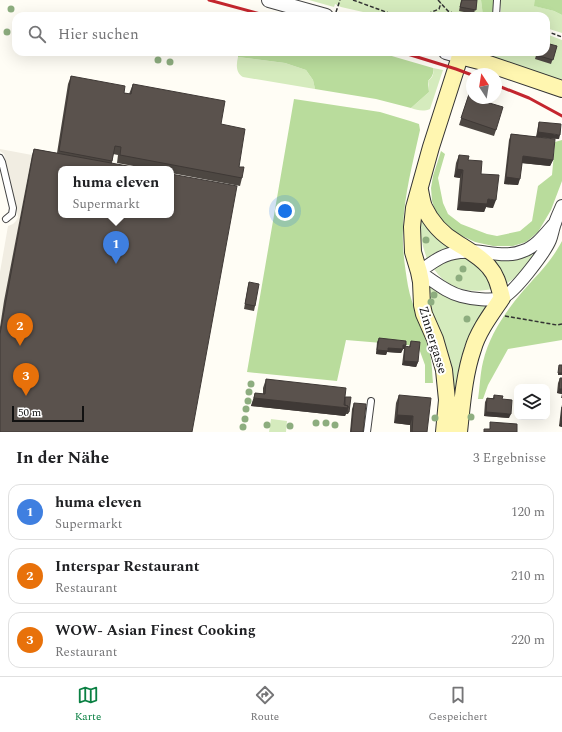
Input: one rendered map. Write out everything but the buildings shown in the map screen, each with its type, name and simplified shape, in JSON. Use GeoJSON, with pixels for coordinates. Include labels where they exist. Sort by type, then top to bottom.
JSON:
{"type":"FeatureCollection","features":[{"type":"Feature","properties":{"kind":"main road","name":"Zinnergasse"},"geometry":{"type":"LineString","coordinates":[[444,432],[447,400],[444,370],[435,339],[422,305],[421,282],[414,252],[412,227],[414,208],[438,124],[453,56]]}},
{"type":"Feature","properties":{"kind":"main road"},"geometry":{"type":"LineString","coordinates":[[463,56],[484,60],[562,89]]}},
{"type":"Feature","properties":{"kind":"main road"},"geometry":{"type":"LineString","coordinates":[[420,190],[424,206],[432,220],[442,232],[470,251],[488,266],[494,274],[502,298]]}},
{"type":"Feature","properties":{"kind":"main road","name":"Zinnergasse"},"geometry":{"type":"LineString","coordinates":[[459,432],[464,393],[473,348],[482,329],[502,298]]}},
{"type":"Feature","properties":{"kind":"street"},"geometry":{"type":"LineString","coordinates":[[269,0],[312,12]]}},
{"type":"Feature","properties":{"kind":"street","name":"Zinnergasse"},"geometry":{"type":"LineString","coordinates":[[502,298],[518,285],[539,258],[550,241],[562,206]]}},
{"type":"Feature","properties":{"kind":"street"},"geometry":{"type":"LineString","coordinates":[[502,298],[491,299],[462,296],[448,291],[419,272],[437,259],[449,253],[470,251],[495,254],[512,254],[524,251],[531,247],[555,223]]}},
{"type":"Feature","properties":{"kind":"lane"},"geometry":{"type":"LineString","coordinates":[[496,12],[497,0]]}},
{"type":"Feature","properties":{"kind":"lane"},"geometry":{"type":"LineString","coordinates":[[0,158],[13,208],[12,214],[6,218]]}},
{"type":"Feature","properties":{"kind":"lane"},"geometry":{"type":"LineString","coordinates":[[367,432],[371,401]]}},
{"type":"Feature","properties":{"kind":"path"},"geometry":{"type":"LineString","coordinates":[[336,12],[340,0]]}},
{"type":"Feature","properties":{"kind":"path"},"geometry":{"type":"LineString","coordinates":[[353,0],[386,12]]}},
{"type":"Feature","properties":{"kind":"path"},"geometry":{"type":"LineString","coordinates":[[438,0],[450,12]]}},
{"type":"Feature","properties":{"kind":"path"},"geometry":{"type":"LineString","coordinates":[[431,12],[438,9],[441,3]]}},
{"type":"Feature","properties":{"kind":"path"},"geometry":{"type":"LineString","coordinates":[[550,32],[562,37]]}},
{"type":"Feature","properties":{"kind":"path"},"geometry":{"type":"LineString","coordinates":[[501,315],[557,325],[562,324]]}},
{"type":"Feature","properties":{"kind":"green space"},"geometry":{"type":"Polygon","coordinates":[[[309,0],[481,0],[482,12],[363,12],[341,7],[335,4],[334,7],[309,0]]]}},
{"type":"Feature","properties":{"kind":"green space"},"geometry":{"type":"Polygon","coordinates":[[[481,0],[494,0],[493,12],[482,12],[481,0]]]}},
{"type":"Feature","properties":{"kind":"green space"},"geometry":{"type":"Polygon","coordinates":[[[500,0],[535,0],[535,6],[554,11],[562,15],[562,33],[550,29],[550,12],[501,12],[500,0]]]}},
{"type":"Feature","properties":{"kind":"green space"},"geometry":{"type":"Polygon","coordinates":[[[535,0],[562,0],[562,15],[554,11],[534,6],[535,0]]]}},
{"type":"Feature","properties":{"kind":"green space"},"geometry":{"type":"Polygon","coordinates":[[[550,36],[562,40],[562,81],[490,56],[550,56],[550,36]]]}},
{"type":"Feature","properties":{"kind":"green space"},"geometry":{"type":"Polygon","coordinates":[[[392,56],[433,68],[433,72],[432,77],[428,81],[429,92],[411,108],[376,99],[315,89],[313,80],[306,70],[285,63],[238,57],[392,56]]]}},
{"type":"Feature","properties":{"kind":"green space"},"geometry":{"type":"Polygon","coordinates":[[[238,57],[285,63],[306,70],[313,80],[315,89],[243,77],[237,68],[238,57]]]}},
{"type":"Feature","properties":{"kind":"green space"},"geometry":{"type":"Polygon","coordinates":[[[433,68],[443,70],[430,109],[422,111],[411,108],[429,92],[428,81],[433,75],[433,68]]]}},
{"type":"Feature","properties":{"kind":"green space"},"geometry":{"type":"Polygon","coordinates":[[[294,99],[380,112],[419,124],[420,130],[405,204],[403,243],[408,286],[429,351],[432,365],[433,383],[425,383],[425,365],[418,346],[346,340],[337,381],[247,372],[294,99]]]}},
{"type":"Feature","properties":{"kind":"green space"},"geometry":{"type":"Polygon","coordinates":[[[562,140],[562,181],[551,210],[538,232],[526,242],[513,246],[493,246],[475,242],[458,234],[445,224],[436,213],[432,201],[431,188],[433,176],[441,151],[445,154],[438,178],[443,203],[448,214],[461,224],[487,234],[497,236],[520,231],[532,221],[538,186],[552,175],[555,142],[562,140]]]}},
{"type":"Feature","properties":{"kind":"green space"},"geometry":{"type":"Polygon","coordinates":[[[419,217],[454,247],[440,250],[427,259],[421,238],[419,217]]]}},
{"type":"Feature","properties":{"kind":"green space"},"geometry":{"type":"Polygon","coordinates":[[[562,241],[562,340],[508,349],[488,385],[483,399],[478,399],[483,362],[489,343],[498,325],[510,307],[549,262],[562,241]]]}},
{"type":"Feature","properties":{"kind":"green space"},"geometry":{"type":"Polygon","coordinates":[[[543,245],[521,272],[504,285],[491,258],[513,259],[525,257],[543,245]]]}},
{"type":"Feature","properties":{"kind":"green space"},"geometry":{"type":"Polygon","coordinates":[[[461,257],[471,259],[486,271],[492,289],[475,291],[459,288],[445,281],[434,269],[442,262],[461,257]]]}},
{"type":"Feature","properties":{"kind":"green space"},"geometry":{"type":"Polygon","coordinates":[[[427,282],[491,302],[454,432],[431,316],[427,282]]]}},
{"type":"Feature","properties":{"kind":"green space"},"geometry":{"type":"Polygon","coordinates":[[[271,419],[287,421],[286,432],[269,432],[271,419]]]}},
{"type":"Feature","properties":{"kind":"shaded area"},"geometry":{"type":"Polygon","coordinates":[[[0,149],[32,155],[0,326],[0,272],[8,226],[13,224],[18,217],[4,154],[0,151],[0,149]]]}},
{"type":"Feature","properties":{"kind":"railway"},"geometry":{"type":"LineString","coordinates":[[209,0],[253,12]]}},
{"type":"Feature","properties":{"kind":"railway"},"geometry":{"type":"LineString","coordinates":[[414,56],[466,73]]}},
{"type":"Feature","properties":{"kind":"railway"},"geometry":{"type":"LineString","coordinates":[[502,87],[529,98],[562,116]]}},
{"type":"Feature","properties":{"kind":"place","name":"huma eleven"},"geometry":{"type":"Point","coordinates":[116,264]}},
{"type":"Feature","properties":{"kind":"place","name":"Interspar Restaurant"},"geometry":{"type":"Point","coordinates":[20,346]}},
{"type":"Feature","properties":{"kind":"place","name":"WOW- Asian Finest Cooking"},"geometry":{"type":"Point","coordinates":[26,396]}}]}
